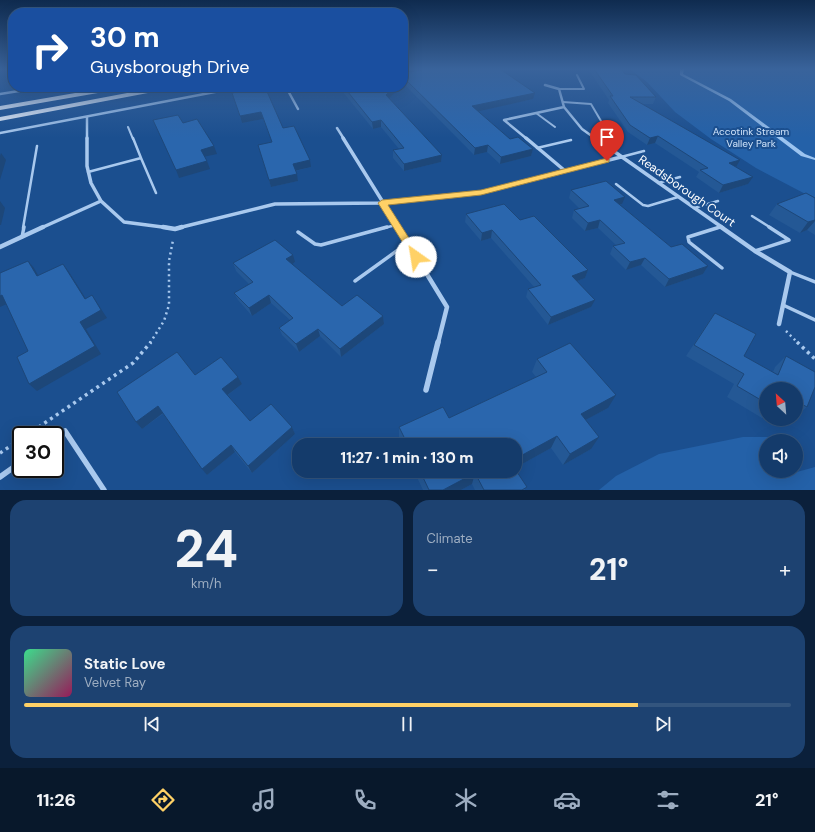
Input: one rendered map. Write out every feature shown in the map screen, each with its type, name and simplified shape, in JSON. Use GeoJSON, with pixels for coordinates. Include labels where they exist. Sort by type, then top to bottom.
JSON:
{"type":"FeatureCollection","features":[{"type":"Feature","properties":{"kind":"main road"},"geometry":{"type":"LineString","coordinates":[[0,108],[91,92]]}},
{"type":"Feature","properties":{"kind":"main road"},"geometry":{"type":"LineString","coordinates":[[0,119],[143,92]]}},
{"type":"Feature","properties":{"kind":"street"},"geometry":{"type":"LineString","coordinates":[[0,94],[13,92]]}},
{"type":"Feature","properties":{"kind":"street"},"geometry":{"type":"LineString","coordinates":[[0,133],[207,92]]}},
{"type":"Feature","properties":{"kind":"street"},"geometry":{"type":"LineString","coordinates":[[289,92],[298,109]]}},
{"type":"Feature","properties":{"kind":"street","name":"Readsborough Court"},"geometry":{"type":"LineString","coordinates":[[560,92],[564,107],[582,129],[755,251],[790,272]]}},
{"type":"Feature","properties":{"kind":"street"},"geometry":{"type":"LineString","coordinates":[[564,107],[504,120],[564,170]]}},
{"type":"Feature","properties":{"kind":"street"},"geometry":{"type":"LineString","coordinates":[[87,116],[87,166],[91,183],[101,200],[124,222],[175,229],[275,204],[382,203],[481,192],[564,170],[621,157]]}},
{"type":"Feature","properties":{"kind":"street"},"geometry":{"type":"LineString","coordinates":[[337,128],[447,307],[426,390]]}},
{"type":"Feature","properties":{"kind":"street"},"geometry":{"type":"LineString","coordinates":[[0,247],[101,200]]}},
{"type":"Feature","properties":{"kind":"street"},"geometry":{"type":"LineString","coordinates":[[779,324],[790,272]]}},
{"type":"Feature","properties":{"kind":"street"},"geometry":{"type":"LineString","coordinates":[[64,432],[65,431],[104,490]]}},
{"type":"Feature","properties":{"kind":"street"},"geometry":{"type":"LineString","coordinates":[[0,477],[12,468]]}},
{"type":"Feature","properties":{"kind":"lane"},"geometry":{"type":"LineString","coordinates":[[563,102],[591,104],[601,121]]}},
{"type":"Feature","properties":{"kind":"lane"},"geometry":{"type":"LineString","coordinates":[[536,113],[555,127]]}},
{"type":"Feature","properties":{"kind":"lane"},"geometry":{"type":"LineString","coordinates":[[128,127],[156,193]]}},
{"type":"Feature","properties":{"kind":"lane"},"geometry":{"type":"LineString","coordinates":[[592,136],[612,131]]}},
{"type":"Feature","properties":{"kind":"lane"},"geometry":{"type":"LineString","coordinates":[[537,148],[571,140]]}},
{"type":"Feature","properties":{"kind":"lane"},"geometry":{"type":"LineString","coordinates":[[22,237],[37,146]]}},
{"type":"Feature","properties":{"kind":"lane"},"geometry":{"type":"LineString","coordinates":[[621,157],[644,151]]}},
{"type":"Feature","properties":{"kind":"lane"},"geometry":{"type":"LineString","coordinates":[[88,172],[141,158]]}},
{"type":"Feature","properties":{"kind":"lane"},"geometry":{"type":"LineString","coordinates":[[658,183],[680,177]]}},
{"type":"Feature","properties":{"kind":"lane"},"geometry":{"type":"LineString","coordinates":[[616,184],[643,205],[648,206],[678,197]]}},
{"type":"Feature","properties":{"kind":"lane"},"geometry":{"type":"LineString","coordinates":[[694,208],[718,201]]}},
{"type":"Feature","properties":{"kind":"lane"},"geometry":{"type":"LineString","coordinates":[[752,216],[789,240],[755,251]]}},
{"type":"Feature","properties":{"kind":"lane"},"geometry":{"type":"LineString","coordinates":[[298,232],[315,244],[321,245],[396,225]]}},
{"type":"Feature","properties":{"kind":"lane"},"geometry":{"type":"LineString","coordinates":[[721,227],[688,237],[689,242],[722,268]]}},
{"type":"Feature","properties":{"kind":"lane"},"geometry":{"type":"LineString","coordinates":[[355,281],[398,250],[408,245]]}},
{"type":"Feature","properties":{"kind":"lane"},"geometry":{"type":"LineString","coordinates":[[790,272],[815,282]]}},
{"type":"Feature","properties":{"kind":"lane"},"geometry":{"type":"LineString","coordinates":[[783,305],[815,320]]}},
{"type":"Feature","properties":{"kind":"path"},"geometry":{"type":"LineString","coordinates":[[40,426],[133,362],[147,348],[158,331],[168,306],[169,264],[175,229]]}},
{"type":"Feature","properties":{"kind":"path"},"geometry":{"type":"LineString","coordinates":[[779,324],[815,359]]}},
{"type":"Feature","properties":{"kind":"path"},"geometry":{"type":"LineString","coordinates":[[0,454],[12,445]]}},
{"type":"Feature","properties":{"kind":"green space","name":"Accotink Stream Valley Park"},"geometry":{"type":"Polygon","coordinates":[[[656,92],[815,92],[815,199],[756,168],[711,139],[675,112],[656,92]]]}},
{"type":"Feature","properties":{"kind":"green space"},"geometry":{"type":"Polygon","coordinates":[[[743,437],[759,437],[759,478],[803,478],[803,470],[815,467],[815,490],[599,490],[616,476],[659,454],[743,437]]]}},
{"type":"Feature","properties":{"kind":"building"},"geometry":{"type":"Polygon","coordinates":[[[267,92],[283,128],[294,126],[310,160],[293,164],[297,174],[269,180],[258,145],[272,142],[261,112],[240,116],[232,93],[267,92]]]}},
{"type":"Feature","properties":{"kind":"building"},"geometry":{"type":"Polygon","coordinates":[[[348,92],[389,92],[386,95],[442,155],[404,164],[393,150],[404,148],[381,120],[372,122],[348,92]]]}},
{"type":"Feature","properties":{"kind":"building"},"geometry":{"type":"Polygon","coordinates":[[[418,92],[535,93],[472,106],[510,139],[518,137],[533,149],[501,157],[488,145],[475,148],[418,92]]]}},
{"type":"Feature","properties":{"kind":"building"},"geometry":{"type":"Polygon","coordinates":[[[610,92],[651,92],[656,97],[630,97],[740,160],[729,163],[753,177],[723,185],[700,170],[708,168],[658,136],[650,138],[630,125],[610,96],[613,96],[610,92]]]}},
{"type":"Feature","properties":{"kind":"building"},"geometry":{"type":"Polygon","coordinates":[[[178,115],[183,123],[197,119],[214,146],[201,150],[207,161],[176,170],[153,120],[178,115]]]}},
{"type":"Feature","properties":{"kind":"building"},"geometry":{"type":"Polygon","coordinates":[[[606,181],[625,197],[614,200],[671,247],[682,244],[708,266],[669,279],[645,258],[630,262],[613,246],[625,243],[600,220],[588,223],[574,210],[589,206],[571,190],[606,181]]]}},
{"type":"Feature","properties":{"kind":"building"},"geometry":{"type":"Polygon","coordinates":[[[806,193],[815,198],[815,220],[808,222],[777,204],[806,193]]]}},
{"type":"Feature","properties":{"kind":"building"},"geometry":{"type":"Polygon","coordinates":[[[504,204],[520,220],[534,216],[588,270],[572,276],[595,300],[551,317],[528,289],[541,285],[492,230],[482,233],[466,214],[504,204]]]}},
{"type":"Feature","properties":{"kind":"building"},"geometry":{"type":"Polygon","coordinates":[[[275,240],[293,255],[286,259],[342,306],[357,295],[383,316],[340,349],[318,329],[296,344],[279,328],[293,318],[269,295],[249,308],[234,293],[253,282],[233,263],[275,240]]]}},
{"type":"Feature","properties":{"kind":"building"},"geometry":{"type":"Polygon","coordinates":[[[28,261],[37,276],[63,264],[85,299],[92,295],[101,310],[80,322],[95,346],[29,384],[17,357],[28,351],[2,295],[0,296],[0,273],[28,261]]]}},
{"type":"Feature","properties":{"kind":"building"},"geometry":{"type":"Polygon","coordinates":[[[715,313],[756,334],[744,356],[778,375],[786,356],[815,372],[815,387],[807,407],[803,405],[803,382],[759,382],[759,399],[737,386],[744,374],[694,345],[715,313]]]}},
{"type":"Feature","properties":{"kind":"building"},"geometry":{"type":"Polygon","coordinates":[[[570,343],[616,395],[581,414],[599,437],[570,454],[557,436],[522,455],[522,438],[404,438],[399,427],[443,407],[449,418],[547,372],[537,359],[570,343]]]}},
{"type":"Feature","properties":{"kind":"building"},"geometry":{"type":"Polygon","coordinates":[[[177,352],[195,375],[221,357],[238,377],[222,389],[250,421],[271,404],[292,427],[248,466],[231,445],[202,469],[158,406],[136,422],[117,392],[177,352]]]}},
{"type":"Feature","properties":{"kind":"building"},"geometry":{"type":"Polygon","coordinates":[[[423,478],[466,478],[443,490],[429,490],[423,478]]]}},
{"type":"Feature","properties":{"kind":"building"},"geometry":{"type":"Polygon","coordinates":[[[478,478],[521,478],[527,487],[522,490],[484,490],[478,478]]]}},
{"type":"Feature","properties":{"kind":"waterway"},"geometry":{"type":"LineString","coordinates":[[715,92],[730,100],[803,155],[815,159]]}},
{"type":"Feature","properties":{"kind":"route"},"geometry":{"type":"LineString","coordinates":[[416,257],[382,203],[481,192],[564,170],[607,161]]}}]}
